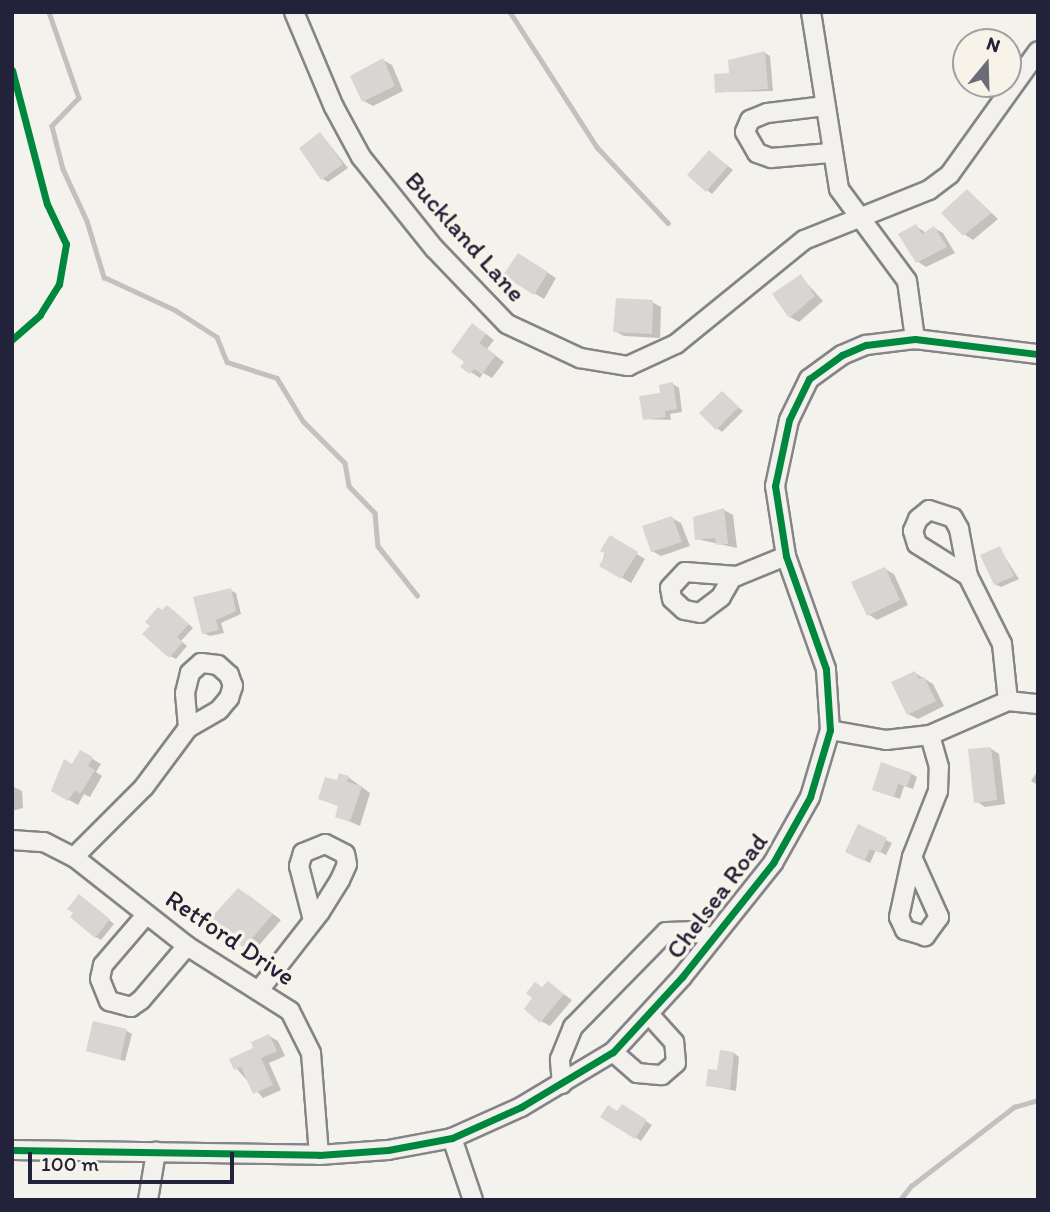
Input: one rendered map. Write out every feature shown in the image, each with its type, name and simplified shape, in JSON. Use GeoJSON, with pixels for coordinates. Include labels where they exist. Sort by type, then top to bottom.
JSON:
{"type":"FeatureCollection","features":[{"type":"Feature","properties":{"kind":"street","name":"Buckland Lane"},"geometry":{"type":"LineString","coordinates":[[294,12],[334,107],[361,157],[400,208],[507,324],[580,358],[628,366],[654,358],[804,240],[858,221],[929,190],[950,174],[1038,51]]}},
{"type":"Feature","properties":{"kind":"street"},"geometry":{"type":"LineString","coordinates":[[811,12],[830,153],[839,189],[858,221],[907,281],[915,339]]}},
{"type":"Feature","properties":{"kind":"street"},"geometry":{"type":"LineString","coordinates":[[825,106],[767,113],[750,120],[745,132],[747,144],[757,153],[771,158],[830,153]]}},
{"type":"Feature","properties":{"kind":"street","name":"Chelsea Road"},"geometry":{"type":"LineString","coordinates":[[12,1150],[318,1156],[452,1138],[562,1084],[613,1052],[650,1015],[773,863],[810,797],[830,730],[826,669],[786,556],[775,486],[789,420],[809,379],[842,355],[866,345],[915,339],[1038,354]]}},
{"type":"Feature","properties":{"kind":"street"},"geometry":{"type":"LineString","coordinates":[[733,576],[786,556]]}},
{"type":"Feature","properties":{"kind":"street"},"geometry":{"type":"LineString","coordinates":[[968,576],[1002,644],[1008,701]]}},
{"type":"Feature","properties":{"kind":"street"},"geometry":{"type":"LineString","coordinates":[[830,730],[886,740],[930,735],[1008,701],[1038,704]]}},
{"type":"Feature","properties":{"kind":"street"},"geometry":{"type":"LineString","coordinates":[[74,857],[144,787],[188,728]]}},
{"type":"Feature","properties":{"kind":"street"},"geometry":{"type":"LineString","coordinates":[[912,856],[938,791],[939,767],[930,735]]}},
{"type":"Feature","properties":{"kind":"street","name":"Retford Drive"},"geometry":{"type":"LineString","coordinates":[[12,840],[44,842],[74,857],[187,946],[260,989],[290,1011],[311,1054],[318,1156]]}},
{"type":"Feature","properties":{"kind":"street"},"geometry":{"type":"LineString","coordinates":[[146,915],[103,964],[100,979],[109,1001],[131,1007],[141,1000],[187,946]]}},
{"type":"Feature","properties":{"kind":"street"},"geometry":{"type":"LineString","coordinates":[[260,989],[313,920]]}},
{"type":"Feature","properties":{"kind":"street"},"geometry":{"type":"LineString","coordinates":[[562,1084],[560,1059],[573,1027],[666,932],[691,931],[713,939]]}},
{"type":"Feature","properties":{"kind":"street"},"geometry":{"type":"LineString","coordinates":[[613,1052],[637,1073],[662,1075],[676,1063],[674,1042],[650,1015]]}},
{"type":"Feature","properties":{"kind":"street"},"geometry":{"type":"LineString","coordinates":[[452,1138],[473,1200]]}},
{"type":"Feature","properties":{"kind":"street"},"geometry":{"type":"LineString","coordinates":[[148,1200],[156,1152]]}},
{"type":"Feature","properties":{"kind":"building"},"geometry":{"type":"Polygon","coordinates":[[[765,51],[768,89],[715,93],[714,74],[729,73],[728,60],[765,51]]]}},
{"type":"Feature","properties":{"kind":"building"},"geometry":{"type":"Polygon","coordinates":[[[383,58],[395,86],[362,102],[350,76],[383,58]]]}},
{"type":"Feature","properties":{"kind":"building"},"geometry":{"type":"Polygon","coordinates":[[[320,132],[343,164],[321,180],[299,148],[320,132]]]}},
{"type":"Feature","properties":{"kind":"building"},"geometry":{"type":"Polygon","coordinates":[[[709,150],[728,166],[706,192],[687,175],[709,150]]]}},
{"type":"Feature","properties":{"kind":"building"},"geometry":{"type":"Polygon","coordinates":[[[967,189],[991,213],[963,236],[941,213],[967,189]]]}},
{"type":"Feature","properties":{"kind":"building"},"geometry":{"type":"Polygon","coordinates":[[[916,224],[922,234],[934,226],[947,247],[916,263],[898,234],[916,224]]]}},
{"type":"Feature","properties":{"kind":"building"},"geometry":{"type":"Polygon","coordinates":[[[518,253],[548,272],[534,295],[503,275],[518,253]]]}},
{"type":"Feature","properties":{"kind":"building"},"geometry":{"type":"Polygon","coordinates":[[[801,274],[815,296],[789,318],[772,294],[801,274]]]}},
{"type":"Feature","properties":{"kind":"building"},"geometry":{"type":"Polygon","coordinates":[[[616,298],[653,300],[652,334],[613,332],[616,298]]]}},
{"type":"Feature","properties":{"kind":"building"},"geometry":{"type":"Polygon","coordinates":[[[472,323],[486,334],[479,343],[496,355],[482,374],[474,369],[470,374],[460,367],[464,362],[451,352],[472,323]]]}},
{"type":"Feature","properties":{"kind":"building"},"geometry":{"type":"Polygon","coordinates":[[[673,382],[677,409],[665,411],[666,417],[643,420],[639,396],[660,393],[659,385],[673,382]]]}},
{"type":"Feature","properties":{"kind":"building"},"geometry":{"type":"Polygon","coordinates":[[[722,391],[739,407],[716,430],[699,413],[722,391]]]}},
{"type":"Feature","properties":{"kind":"building"},"geometry":{"type":"Polygon","coordinates":[[[724,508],[728,544],[716,545],[715,538],[695,540],[693,517],[724,508]]]}},
{"type":"Feature","properties":{"kind":"building"},"geometry":{"type":"Polygon","coordinates":[[[672,516],[682,542],[651,552],[642,526],[672,516]]]}},
{"type":"Feature","properties":{"kind":"building"},"geometry":{"type":"Polygon","coordinates":[[[610,535],[638,552],[621,579],[599,566],[606,554],[600,551],[610,535]]]}},
{"type":"Feature","properties":{"kind":"building"},"geometry":{"type":"Polygon","coordinates":[[[1000,546],[1014,576],[994,585],[980,555],[1000,546]]]}},
{"type":"Feature","properties":{"kind":"building"},"geometry":{"type":"Polygon","coordinates":[[[885,567],[900,600],[867,616],[851,582],[885,567]]]}},
{"type":"Feature","properties":{"kind":"building"},"geometry":{"type":"Polygon","coordinates":[[[231,588],[236,611],[216,620],[219,630],[202,634],[193,597],[231,588]]]}},
{"type":"Feature","properties":{"kind":"building"},"geometry":{"type":"Polygon","coordinates":[[[167,605],[189,624],[177,637],[183,642],[169,658],[142,634],[150,626],[145,622],[158,607],[162,610],[167,605]]]}},
{"type":"Feature","properties":{"kind":"building"},"geometry":{"type":"Polygon","coordinates":[[[915,671],[919,679],[924,677],[936,701],[907,715],[891,682],[915,671]]]}},
{"type":"Feature","properties":{"kind":"building"},"geometry":{"type":"Polygon","coordinates":[[[991,747],[997,800],[974,803],[968,749],[991,747]]]}},
{"type":"Feature","properties":{"kind":"building"},"geometry":{"type":"Polygon","coordinates":[[[80,750],[93,757],[88,766],[95,770],[80,794],[75,790],[68,801],[51,791],[64,759],[72,764],[80,750]]]}},
{"type":"Feature","properties":{"kind":"building"},"geometry":{"type":"Polygon","coordinates":[[[881,762],[912,773],[907,787],[898,784],[894,797],[872,790],[881,762]]]}},
{"type":"Feature","properties":{"kind":"building"},"geometry":{"type":"Polygon","coordinates":[[[339,773],[349,776],[347,782],[362,786],[350,822],[335,817],[338,806],[318,799],[325,777],[337,780],[339,773]]]}},
{"type":"Feature","properties":{"kind":"building"},"geometry":{"type":"Polygon","coordinates":[[[858,824],[887,838],[880,853],[870,849],[864,861],[845,852],[858,824]]]}},
{"type":"Feature","properties":{"kind":"building"},"geometry":{"type":"Polygon","coordinates":[[[238,888],[273,914],[244,948],[208,921],[238,888]]]}},
{"type":"Feature","properties":{"kind":"building"},"geometry":{"type":"Polygon","coordinates":[[[79,894],[110,919],[95,938],[70,917],[73,913],[67,909],[79,894]]]}},
{"type":"Feature","properties":{"kind":"building"},"geometry":{"type":"Polygon","coordinates":[[[548,981],[564,994],[540,1023],[524,1009],[532,998],[526,993],[535,982],[542,987],[548,981]]]}},
{"type":"Feature","properties":{"kind":"building"},"geometry":{"type":"Polygon","coordinates":[[[93,1021],[127,1029],[120,1060],[86,1051],[93,1021]]]}},
{"type":"Feature","properties":{"kind":"building"},"geometry":{"type":"Polygon","coordinates":[[[269,1034],[277,1051],[261,1058],[273,1085],[253,1094],[241,1067],[234,1070],[229,1059],[253,1048],[251,1042],[269,1034]]]}},
{"type":"Feature","properties":{"kind":"building"},"geometry":{"type":"Polygon","coordinates":[[[720,1050],[734,1052],[730,1089],[706,1086],[708,1069],[717,1070],[720,1050]]]}},
{"type":"Feature","properties":{"kind":"building"},"geometry":{"type":"Polygon","coordinates":[[[622,1104],[647,1120],[635,1139],[600,1117],[608,1105],[617,1111],[622,1104]]]}},
{"type":"Feature","properties":{"kind":"waterway"},"geometry":{"type":"LineString","coordinates":[[49,12],[79,98],[52,126],[63,169],[87,221],[104,277],[175,310],[217,337],[227,362],[277,378],[303,421],[345,463],[349,486],[375,513],[378,546],[417,595]]}},
{"type":"Feature","properties":{"kind":"waterway"},"geometry":{"type":"LineString","coordinates":[[510,12],[597,147],[668,223]]}},
{"type":"Feature","properties":{"kind":"waterway"},"geometry":{"type":"LineString","coordinates":[[900,1200],[911,1186],[1014,1107],[1038,1100]]}},
{"type":"Feature","properties":{"kind":"cycle path"},"geometry":{"type":"LineString","coordinates":[[12,70],[47,204],[66,244],[59,284],[40,315],[12,339]]}},
{"type":"Feature","properties":{"kind":"cycle path"},"geometry":{"type":"LineString","coordinates":[[12,1150],[319,1155],[388,1150],[452,1138],[521,1107],[613,1052],[682,977],[773,863],[810,797],[830,730],[826,669],[786,556],[775,486],[789,420],[809,379],[842,355],[866,345],[915,339],[1038,354]]}}]}
